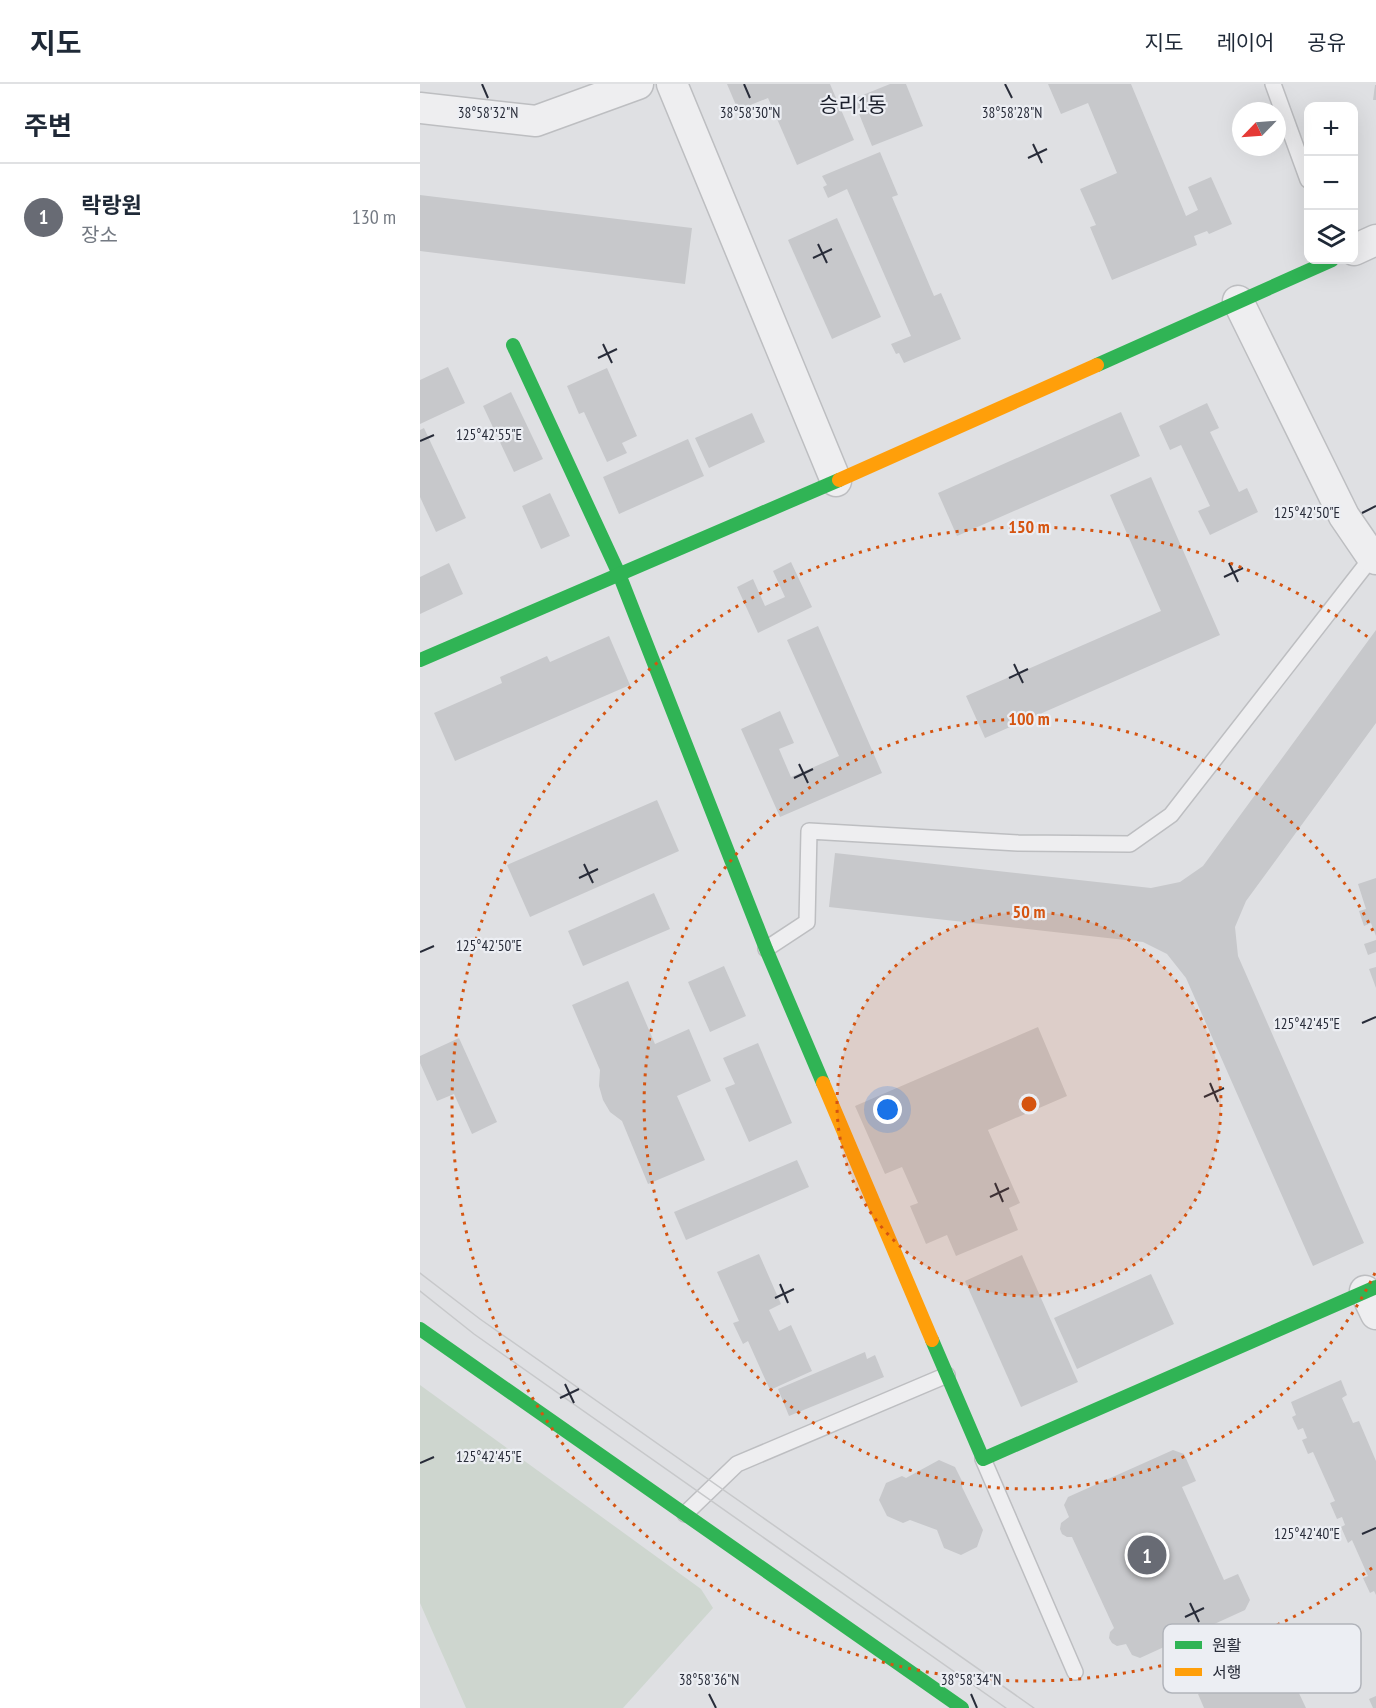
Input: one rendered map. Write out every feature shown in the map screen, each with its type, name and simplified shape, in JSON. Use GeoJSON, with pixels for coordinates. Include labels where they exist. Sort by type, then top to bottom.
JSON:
{"type":"FeatureCollection","features":[{"type":"Feature","properties":{"kind":"street"},"geometry":{"type":"LineString","coordinates":[[420,108],[536,121],[638,84]]}},
{"type":"Feature","properties":{"kind":"street"},"geometry":{"type":"LineString","coordinates":[[672,84],[836,481]]}},
{"type":"Feature","properties":{"kind":"street"},"geometry":{"type":"LineString","coordinates":[[1358,248],[1376,240]]}},
{"type":"Feature","properties":{"kind":"street"},"geometry":{"type":"LineString","coordinates":[[420,660],[836,481],[1323,264]]}},
{"type":"Feature","properties":{"kind":"street"},"geometry":{"type":"LineString","coordinates":[[1238,301],[1344,516],[1374,558]]}},
{"type":"Feature","properties":{"kind":"street"},"geometry":{"type":"LineString","coordinates":[[513,345],[619,574],[766,949],[982,1459],[1372,1297]]}},
{"type":"Feature","properties":{"kind":"street"},"geometry":{"type":"LineString","coordinates":[[420,1329],[962,1708]]}},
{"type":"Feature","properties":{"kind":"lane"},"geometry":{"type":"LineString","coordinates":[[1273,84],[1304,169]]}},
{"type":"Feature","properties":{"kind":"lane"},"geometry":{"type":"LineString","coordinates":[[766,949],[807,922],[809,831],[1018,843],[1130,844],[1171,814],[1374,558]]}},
{"type":"Feature","properties":{"kind":"lane"},"geometry":{"type":"LineString","coordinates":[[685,1514],[737,1464],[947,1375]]}},
{"type":"Feature","properties":{"kind":"lane"},"geometry":{"type":"LineString","coordinates":[[982,1459],[1075,1672]]}},
{"type":"Feature","properties":{"kind":"shaded area"},"geometry":{"type":"Polygon","coordinates":[[[420,1385],[701,1589],[713,1608],[623,1708],[466,1708],[420,1603],[420,1385]]]}},
{"type":"Feature","properties":{"kind":"building"},"geometry":{"type":"Polygon","coordinates":[[[727,84],[830,84],[854,140],[797,165],[768,98],[738,110],[727,84]]]}},
{"type":"Feature","properties":{"kind":"building"},"geometry":{"type":"Polygon","coordinates":[[[890,84],[906,84],[923,126],[872,146],[853,99],[890,84]]]}},
{"type":"Feature","properties":{"kind":"building"},"geometry":{"type":"Polygon","coordinates":[[[1048,84],[1131,84],[1186,216],[1198,210],[1188,187],[1211,177],[1232,224],[1209,234],[1207,231],[1194,236],[1197,245],[1112,280],[1090,227],[1096,225],[1080,189],[1117,173],[1088,103],[1061,114],[1048,84]]]}},
{"type":"Feature","properties":{"kind":"building"},"geometry":{"type":"Polygon","coordinates":[[[1375,85],[1376,100],[1373,100],[1375,85]]]}},
{"type":"Feature","properties":{"kind":"building"},"geometry":{"type":"Polygon","coordinates":[[[880,152],[898,195],[892,197],[934,296],[941,293],[961,339],[904,363],[891,344],[911,336],[847,189],[828,198],[823,187],[827,185],[822,176],[880,152]]]}},
{"type":"Feature","properties":{"kind":"building"},"geometry":{"type":"Polygon","coordinates":[[[420,195],[692,228],[685,284],[420,251],[420,195]]]}},
{"type":"Feature","properties":{"kind":"building"},"geometry":{"type":"Polygon","coordinates":[[[837,218],[881,317],[832,339],[788,240],[837,218]]]}},
{"type":"Feature","properties":{"kind":"building"},"geometry":{"type":"Polygon","coordinates":[[[448,367],[465,403],[420,424],[420,380],[448,367]]]}},
{"type":"Feature","properties":{"kind":"building"},"geometry":{"type":"Polygon","coordinates":[[[607,368],[637,436],[622,443],[627,453],[607,462],[584,412],[579,414],[567,386],[607,368]]]}},
{"type":"Feature","properties":{"kind":"building"},"geometry":{"type":"Polygon","coordinates":[[[511,392],[543,459],[514,472],[483,406],[511,392]]]}},
{"type":"Feature","properties":{"kind":"building"},"geometry":{"type":"Polygon","coordinates":[[[1207,403],[1219,428],[1210,432],[1239,492],[1247,488],[1258,512],[1210,535],[1198,511],[1210,506],[1181,445],[1170,450],[1159,426],[1207,403]]]}},
{"type":"Feature","properties":{"kind":"building"},"geometry":{"type":"Polygon","coordinates":[[[1121,412],[1140,456],[957,536],[938,493],[1121,412]]]}},
{"type":"Feature","properties":{"kind":"building"},"geometry":{"type":"Polygon","coordinates":[[[752,413],[765,442],[709,468],[695,438],[752,413]]]}},
{"type":"Feature","properties":{"kind":"building"},"geometry":{"type":"Polygon","coordinates":[[[424,428],[466,518],[436,532],[420,497],[420,430],[424,428]]]}},
{"type":"Feature","properties":{"kind":"building"},"geometry":{"type":"Polygon","coordinates":[[[688,439],[704,476],[619,514],[603,477],[688,439]]]}},
{"type":"Feature","properties":{"kind":"building"},"geometry":{"type":"Polygon","coordinates":[[[1151,477],[1220,635],[985,738],[966,696],[1161,611],[1110,495],[1151,477]]]}},
{"type":"Feature","properties":{"kind":"building"},"geometry":{"type":"Polygon","coordinates":[[[550,493],[570,536],[541,549],[522,506],[550,493]]]}},
{"type":"Feature","properties":{"kind":"building"},"geometry":{"type":"Polygon","coordinates":[[[791,562],[812,607],[758,633],[737,587],[753,579],[765,606],[785,597],[773,571],[791,562]]]}},
{"type":"Feature","properties":{"kind":"building"},"geometry":{"type":"Polygon","coordinates":[[[449,563],[463,594],[420,614],[420,577],[449,563]]]}},
{"type":"Feature","properties":{"kind":"building"},"geometry":{"type":"Polygon","coordinates":[[[818,626],[882,773],[780,817],[741,729],[780,711],[794,743],[779,749],[791,777],[839,756],[787,640],[818,626]]]}},
{"type":"Feature","properties":{"kind":"building"},"geometry":{"type":"Polygon","coordinates":[[[1376,630],[1376,723],[1246,901],[1235,927],[1238,956],[1364,1243],[1313,1266],[1186,978],[1167,954],[1143,942],[829,907],[835,853],[1151,888],[1180,882],[1203,866],[1376,630]]]}},
{"type":"Feature","properties":{"kind":"building"},"geometry":{"type":"Polygon","coordinates":[[[609,636],[630,685],[455,761],[434,713],[502,683],[500,677],[547,656],[550,662],[609,636]]]}},
{"type":"Feature","properties":{"kind":"building"},"geometry":{"type":"Polygon","coordinates":[[[657,800],[679,851],[530,917],[507,865],[657,800]]]}},
{"type":"Feature","properties":{"kind":"building"},"geometry":{"type":"Polygon","coordinates":[[[1376,878],[1376,936],[1371,923],[1364,926],[1359,911],[1366,909],[1358,884],[1376,878]]]}},
{"type":"Feature","properties":{"kind":"building"},"geometry":{"type":"Polygon","coordinates":[[[654,893],[670,929],[583,966],[568,931],[654,893]]]}},
{"type":"Feature","properties":{"kind":"building"},"geometry":{"type":"Polygon","coordinates":[[[1376,940],[1376,952],[1368,955],[1364,944],[1376,940]]]}},
{"type":"Feature","properties":{"kind":"building"},"geometry":{"type":"Polygon","coordinates":[[[724,966],[746,1016],[710,1032],[688,982],[724,966]]]}},
{"type":"Feature","properties":{"kind":"building"},"geometry":{"type":"Polygon","coordinates":[[[1376,967],[1376,988],[1369,969],[1376,967]]]}},
{"type":"Feature","properties":{"kind":"building"},"geometry":{"type":"Polygon","coordinates":[[[628,981],[655,1044],[689,1029],[711,1081],[677,1096],[705,1160],[648,1184],[622,1121],[610,1112],[603,1100],[599,1086],[600,1070],[572,1005],[628,981]]]}},
{"type":"Feature","properties":{"kind":"building"},"geometry":{"type":"Polygon","coordinates":[[[1038,1027],[1067,1096],[988,1130],[1020,1203],[1009,1208],[1018,1230],[956,1256],[947,1235],[926,1244],[910,1206],[918,1203],[902,1167],[885,1174],[855,1106],[1038,1027]]]}},
{"type":"Feature","properties":{"kind":"building"},"geometry":{"type":"Polygon","coordinates":[[[459,1038],[497,1122],[472,1134],[454,1094],[437,1101],[420,1063],[420,1056],[459,1038]]]}},
{"type":"Feature","properties":{"kind":"building"},"geometry":{"type":"Polygon","coordinates":[[[758,1043],[792,1123],[749,1142],[725,1088],[735,1084],[723,1058],[758,1043]]]}},
{"type":"Feature","properties":{"kind":"building"},"geometry":{"type":"Polygon","coordinates":[[[797,1160],[809,1187],[686,1240],[674,1212],[797,1160]]]}},
{"type":"Feature","properties":{"kind":"building"},"geometry":{"type":"Polygon","coordinates":[[[759,1254],[781,1304],[769,1310],[779,1331],[791,1325],[812,1371],[770,1390],[748,1341],[743,1344],[733,1323],[739,1321],[717,1272],[759,1254]]]}},
{"type":"Feature","properties":{"kind":"building"},"geometry":{"type":"Polygon","coordinates":[[[1022,1255],[1078,1382],[1021,1407],[965,1281],[1022,1255]]]}},
{"type":"Feature","properties":{"kind":"building"},"geometry":{"type":"Polygon","coordinates":[[[1151,1274],[1174,1324],[1077,1369],[1054,1318],[1151,1274]]]}},
{"type":"Feature","properties":{"kind":"building"},"geometry":{"type":"Polygon","coordinates":[[[865,1352],[867,1359],[875,1355],[884,1377],[789,1416],[778,1389],[865,1352]]]}},
{"type":"Feature","properties":{"kind":"building"},"geometry":{"type":"Polygon","coordinates":[[[1341,1380],[1347,1395],[1342,1398],[1353,1423],[1359,1421],[1376,1461],[1376,1595],[1374,1591],[1370,1593],[1363,1578],[1368,1576],[1352,1540],[1348,1543],[1341,1527],[1345,1525],[1342,1517],[1337,1519],[1330,1503],[1335,1501],[1313,1452],[1308,1454],[1302,1440],[1307,1438],[1303,1428],[1298,1430],[1292,1417],[1296,1415],[1291,1402],[1341,1380]]]}},
{"type":"Feature","properties":{"kind":"building"},"geometry":{"type":"Polygon","coordinates":[[[1173,1450],[1184,1454],[1196,1481],[1182,1487],[1224,1580],[1238,1574],[1250,1600],[1245,1610],[1214,1624],[1163,1624],[1163,1647],[1140,1658],[1132,1655],[1126,1644],[1117,1646],[1112,1643],[1109,1638],[1114,1628],[1072,1537],[1062,1534],[1060,1529],[1061,1523],[1069,1517],[1064,1505],[1068,1497],[1173,1450]]]}},
{"type":"Feature","properties":{"kind":"building"},"geometry":{"type":"Polygon","coordinates":[[[939,1460],[955,1467],[983,1530],[977,1547],[961,1555],[944,1548],[937,1530],[910,1520],[903,1523],[887,1516],[879,1500],[886,1483],[902,1476],[906,1478],[939,1460]]]}},
{"type":"Feature","properties":{"kind":"building"},"geometry":{"type":"Polygon","coordinates":[[[1299,1693],[1306,1708],[1204,1708],[1198,1694],[1299,1693]]]}},
{"type":"Feature","properties":{"kind":"building"},"geometry":{"type":"Polygon","coordinates":[[[1376,1696],[1376,1708],[1373,1708],[1369,1699],[1376,1696]]]}},
{"type":"Feature","properties":{"kind":"tram line"},"geometry":{"type":"LineString","coordinates":[[420,1273],[480,1319],[1034,1708]]}},
{"type":"Feature","properties":{"kind":"tram line"},"geometry":{"type":"LineString","coordinates":[[420,1291],[474,1334],[1006,1708]]}},
{"type":"Feature","properties":{"kind":"traffic: fast"},"geometry":{"type":"LineString","coordinates":[[1097,365],[1323,264]]}},
{"type":"Feature","properties":{"kind":"traffic: fast"},"geometry":{"type":"LineString","coordinates":[[513,345],[619,574],[766,949],[823,1083]]}},
{"type":"Feature","properties":{"kind":"traffic: fast"},"geometry":{"type":"LineString","coordinates":[[420,660],[839,480]]}},
{"type":"Feature","properties":{"kind":"traffic: fast"},"geometry":{"type":"LineString","coordinates":[[932,1340],[983,1459],[1376,1287]]}},
{"type":"Feature","properties":{"kind":"traffic: fast"},"geometry":{"type":"LineString","coordinates":[[420,1329],[962,1708]]}},
{"type":"Feature","properties":{"kind":"traffic: slow"},"geometry":{"type":"LineString","coordinates":[[839,480],[1097,365]]}},
{"type":"Feature","properties":{"kind":"traffic: slow"},"geometry":{"type":"LineString","coordinates":[[823,1083],[932,1340]]}},
{"type":"Feature","properties":{"kind":"place","name":"락랑원"},"geometry":{"type":"Point","coordinates":[1147,1555]}},
{"type":"Feature","properties":{"kind":"district","name":"승리1동"},"geometry":{"type":"Point","coordinates":[853,105]}}]}
